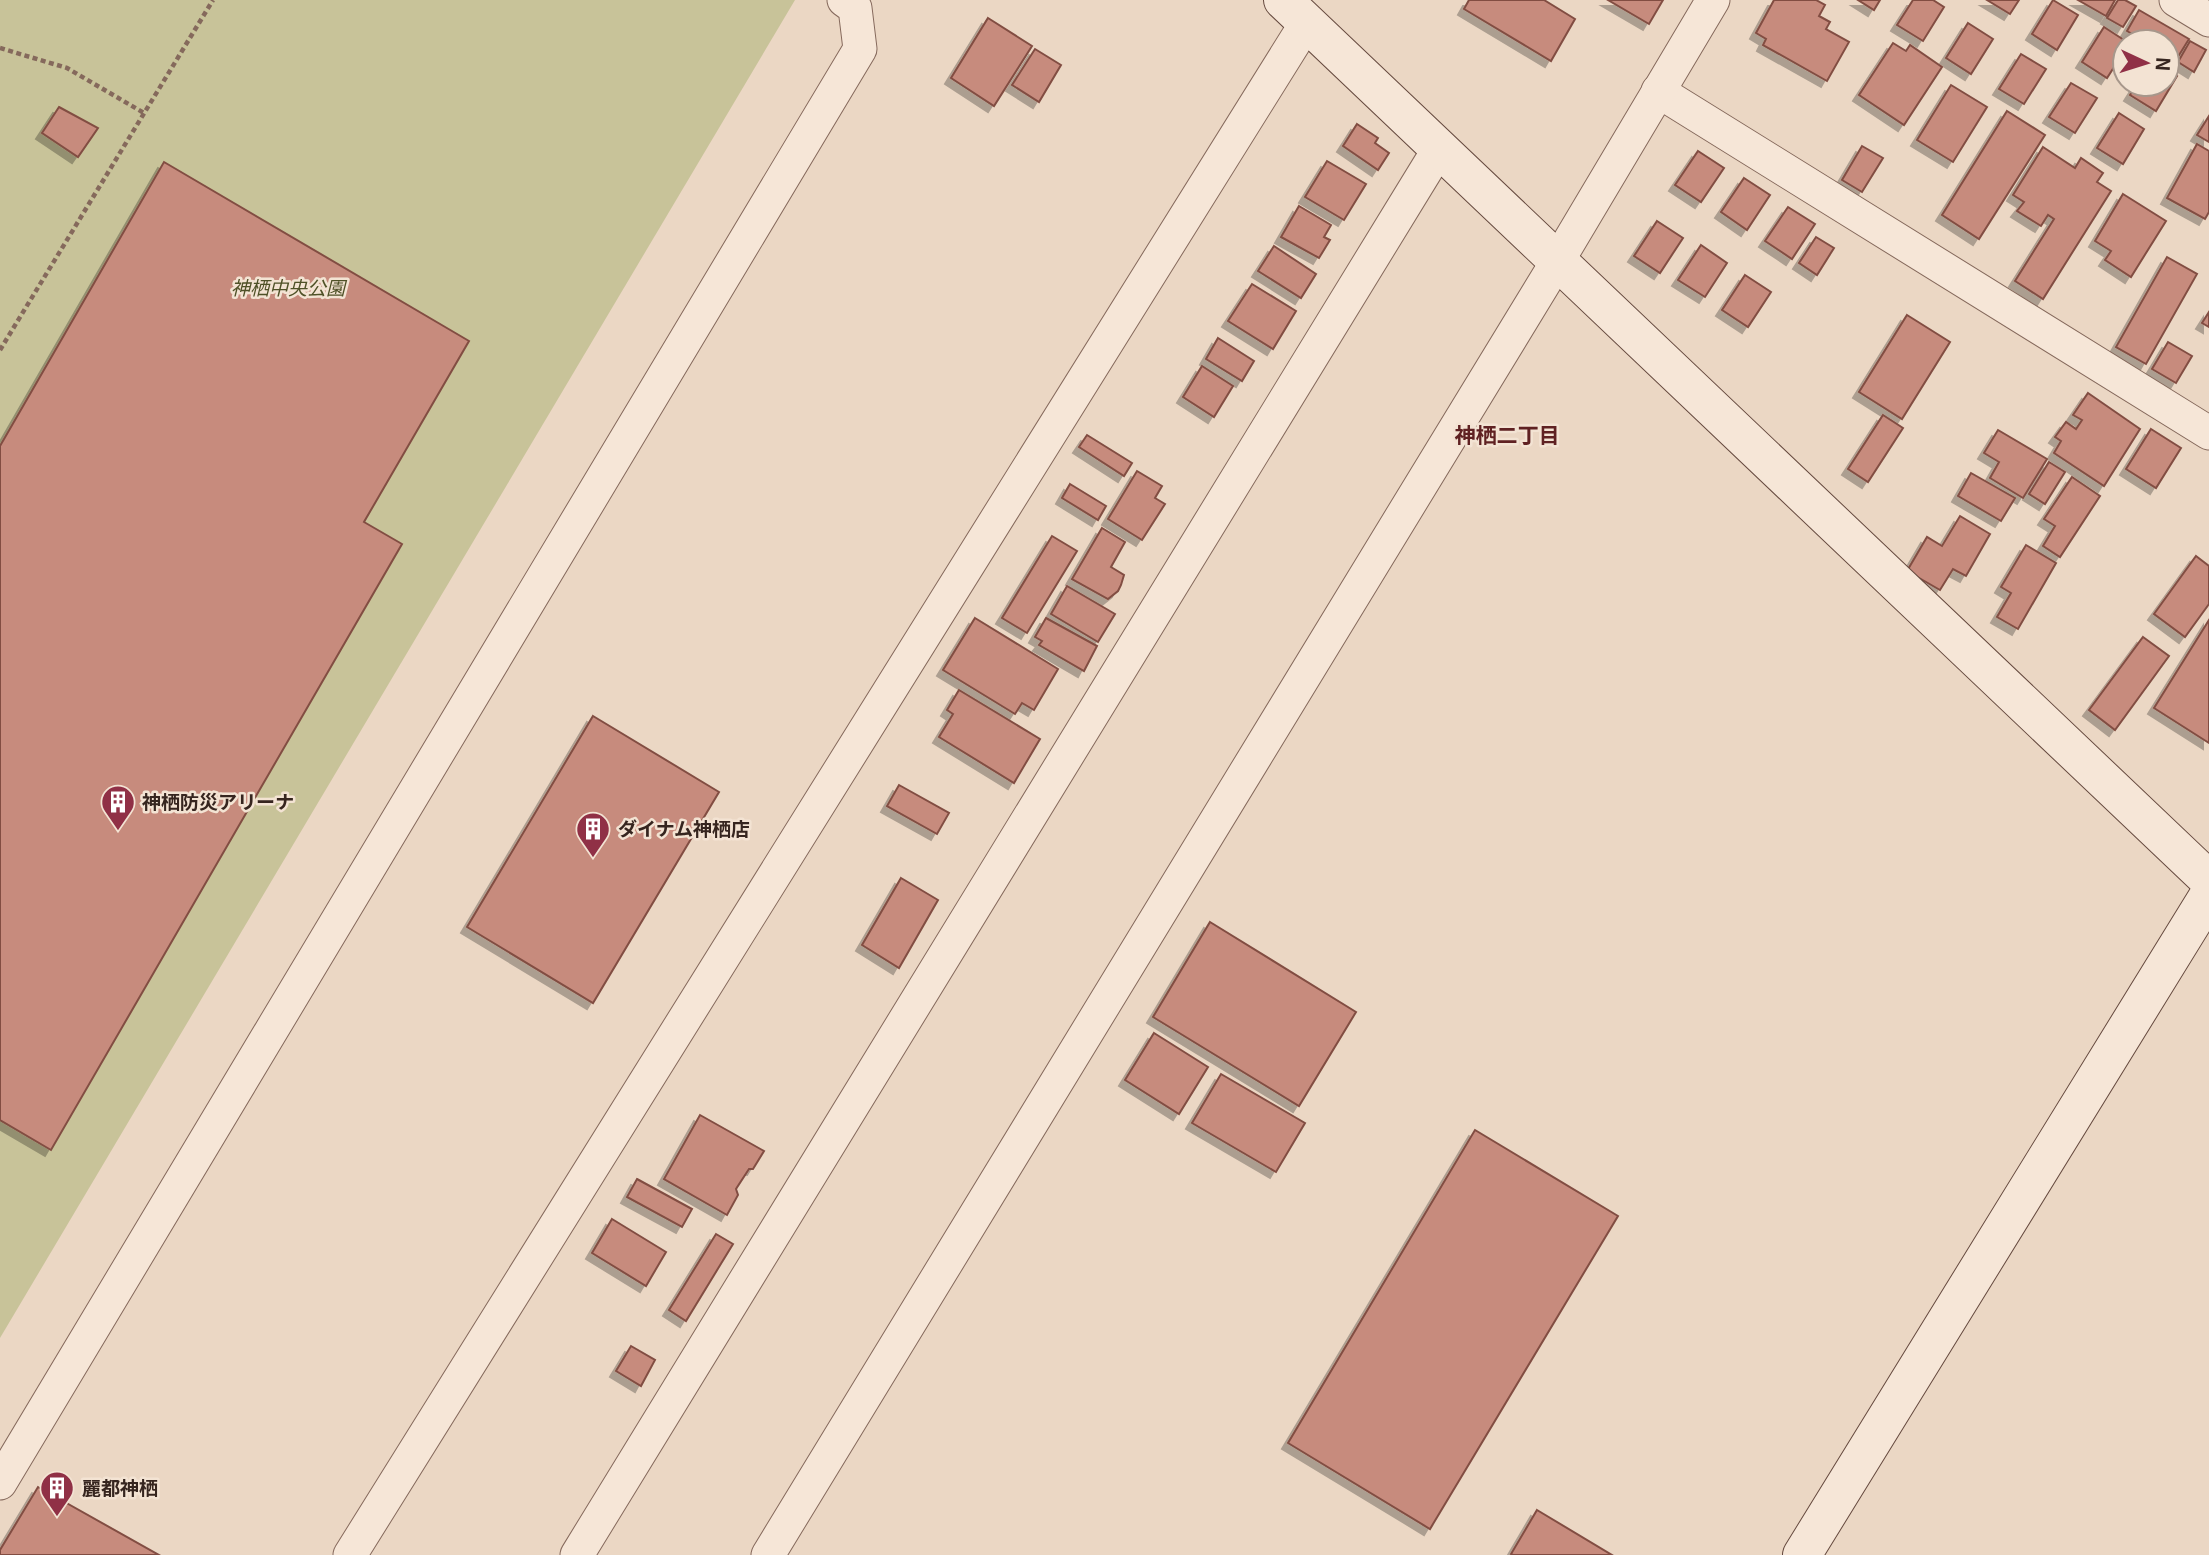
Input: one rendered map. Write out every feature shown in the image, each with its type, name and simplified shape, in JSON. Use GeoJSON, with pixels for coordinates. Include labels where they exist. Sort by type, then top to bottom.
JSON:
{"type":"FeatureCollection","features":[{"type":"Feature","properties":{"kind":"street"},"geometry":{"type":"LineString","coordinates":[[0,1483],[860,49],[855,8],[844,0]]}},
{"type":"Feature","properties":{"kind":"street"},"geometry":{"type":"LineString","coordinates":[[768,1555],[1558,262],[1713,0]]}},
{"type":"Feature","properties":{"kind":"street"},"geometry":{"type":"LineString","coordinates":[[2176,0],[2209,20]]}},
{"type":"Feature","properties":{"kind":"street"},"geometry":{"type":"LineString","coordinates":[[349,1555],[1295,11],[2209,880]]}},
{"type":"Feature","properties":{"kind":"street"},"geometry":{"type":"LineString","coordinates":[[1658,91],[2209,433]]}},
{"type":"Feature","properties":{"kind":"street"},"geometry":{"type":"LineString","coordinates":[[576,1555],[1439,149]]}},
{"type":"Feature","properties":{"kind":"street"},"geometry":{"type":"LineString","coordinates":[[1802,1555],[2209,895]]}},
{"type":"Feature","properties":{"kind":"path"},"geometry":{"type":"LineString","coordinates":[[0,350],[213,0]]}},
{"type":"Feature","properties":{"kind":"path"},"geometry":{"type":"LineString","coordinates":[[0,48],[66,68],[144,113]]}},
{"type":"Feature","properties":{"kind":"green space","name":"神栖中央公園"},"geometry":{"type":"Polygon","coordinates":[[[0,0],[795,0],[0,1338],[0,0]]]}},
{"type":"Feature","properties":{"kind":"building"},"geometry":{"type":"Polygon","coordinates":[[[1469,0],[1544,0],[1575,19],[1551,61],[1464,9],[1469,0]]]}},
{"type":"Feature","properties":{"kind":"building"},"geometry":{"type":"Polygon","coordinates":[[[1608,0],[1663,0],[1649,24],[1608,0]]]}},
{"type":"Feature","properties":{"kind":"building"},"geometry":{"type":"Polygon","coordinates":[[[1774,0],[1816,0],[1825,5],[1819,16],[1830,22],[1826,29],[1849,42],[1827,81],[1763,45],[1766,39],[1756,33],[1774,0]]]}},
{"type":"Feature","properties":{"kind":"building"},"geometry":{"type":"Polygon","coordinates":[[[1858,0],[1880,0],[1874,10],[1858,0]]]}},
{"type":"Feature","properties":{"kind":"building"},"geometry":{"type":"Polygon","coordinates":[[[1913,0],[1933,0],[1944,7],[1923,41],[1897,25],[1913,0]]]}},
{"type":"Feature","properties":{"kind":"building"},"geometry":{"type":"Polygon","coordinates":[[[1987,0],[2019,0],[2010,14],[1987,0]]]}},
{"type":"Feature","properties":{"kind":"building"},"geometry":{"type":"Polygon","coordinates":[[[2053,0],[2078,15],[2057,50],[2032,34],[2053,0]]]}},
{"type":"Feature","properties":{"kind":"building"},"geometry":{"type":"Polygon","coordinates":[[[2078,0],[2115,0],[2106,16],[2078,0]]]}},
{"type":"Feature","properties":{"kind":"building"},"geometry":{"type":"Polygon","coordinates":[[[2118,0],[2125,0],[2136,6],[2123,27],[2107,18],[2118,0]]]}},
{"type":"Feature","properties":{"kind":"building"},"geometry":{"type":"Polygon","coordinates":[[[2139,10],[2170,28],[2129,28],[2139,10]]]}},
{"type":"Feature","properties":{"kind":"building"},"geometry":{"type":"Polygon","coordinates":[[[988,18],[1032,46],[994,106],[951,78],[988,18]]]}},
{"type":"Feature","properties":{"kind":"building"},"geometry":{"type":"Polygon","coordinates":[[[1968,23],[1993,39],[1971,74],[1946,58],[1968,23]]]}},
{"type":"Feature","properties":{"kind":"building"},"geometry":{"type":"Polygon","coordinates":[[[2104,27],[2111,32],[2111,72],[2107,78],[2082,62],[2104,27]]]}},
{"type":"Feature","properties":{"kind":"building"},"geometry":{"type":"Polygon","coordinates":[[[2181,34],[2189,39],[2181,52],[2181,34]]]}},
{"type":"Feature","properties":{"kind":"building"},"geometry":{"type":"Polygon","coordinates":[[[2190,41],[2206,50],[2194,72],[2181,64],[2181,57],[2190,41]]]}},
{"type":"Feature","properties":{"kind":"building"},"geometry":{"type":"Polygon","coordinates":[[[1893,43],[1906,51],[1910,45],[1942,67],[1904,125],[1859,95],[1893,43]]]}},
{"type":"Feature","properties":{"kind":"building"},"geometry":{"type":"Polygon","coordinates":[[[1035,49],[1061,65],[1039,102],[1012,85],[1035,49]]]}},
{"type":"Feature","properties":{"kind":"building"},"geometry":{"type":"Polygon","coordinates":[[[2021,54],[2046,69],[2024,104],[1999,89],[2021,54]]]}},
{"type":"Feature","properties":{"kind":"building"},"geometry":{"type":"Polygon","coordinates":[[[2071,83],[2097,98],[2075,133],[2049,117],[2071,83]]]}},
{"type":"Feature","properties":{"kind":"building"},"geometry":{"type":"Polygon","coordinates":[[[1951,85],[1987,107],[1953,162],[1917,140],[1951,85]]]}},
{"type":"Feature","properties":{"kind":"building"},"geometry":{"type":"Polygon","coordinates":[[[2135,98],[2164,98],[2156,111],[2135,98]]]}},
{"type":"Feature","properties":{"kind":"building"},"geometry":{"type":"Polygon","coordinates":[[[59,107],[98,128],[78,157],[42,133],[59,107]]]}},
{"type":"Feature","properties":{"kind":"building"},"geometry":{"type":"Polygon","coordinates":[[[2007,111],[2045,135],[1979,239],[1942,215],[2007,111]]]}},
{"type":"Feature","properties":{"kind":"building"},"geometry":{"type":"Polygon","coordinates":[[[2119,113],[2144,129],[2123,164],[2097,148],[2119,113]]]}},
{"type":"Feature","properties":{"kind":"building"},"geometry":{"type":"Polygon","coordinates":[[[2209,116],[2209,142],[2197,135],[2209,116]]]}},
{"type":"Feature","properties":{"kind":"building"},"geometry":{"type":"Polygon","coordinates":[[[1357,124],[1378,138],[1375,143],[1389,153],[1378,170],[1343,146],[1357,124]]]}},
{"type":"Feature","properties":{"kind":"building"},"geometry":{"type":"Polygon","coordinates":[[[2197,144],[2209,151],[2209,212],[2205,219],[2167,198],[2197,144]]]}},
{"type":"Feature","properties":{"kind":"building"},"geometry":{"type":"Polygon","coordinates":[[[1862,146],[1883,158],[1862,192],[1842,180],[1862,146]]]}},
{"type":"Feature","properties":{"kind":"building"},"geometry":{"type":"Polygon","coordinates":[[[2043,147],[2075,168],[2081,158],[2103,173],[2097,182],[2111,191],[2043,299],[2015,281],[2054,219],[2048,215],[2041,226],[2017,211],[2024,202],[2013,195],[2043,147]]]}},
{"type":"Feature","properties":{"kind":"building"},"geometry":{"type":"Polygon","coordinates":[[[1698,151],[1724,168],[1701,202],[1675,185],[1698,151]]]}},
{"type":"Feature","properties":{"kind":"building"},"geometry":{"type":"Polygon","coordinates":[[[1327,161],[1366,184],[1344,220],[1305,197],[1327,161]]]}},
{"type":"Feature","properties":{"kind":"building","name":"神栖防災アリーナ"},"geometry":{"type":"Polygon","coordinates":[[[164,162],[469,341],[364,522],[402,544],[51,1150],[0,1120],[0,446],[164,162]]]}},
{"type":"Feature","properties":{"kind":"building"},"geometry":{"type":"Polygon","coordinates":[[[1744,178],[1770,195],[1747,230],[1721,212],[1744,178]]]}},
{"type":"Feature","properties":{"kind":"building"},"geometry":{"type":"Polygon","coordinates":[[[2123,194],[2166,221],[2131,277],[2105,260],[2111,251],[2095,241],[2123,194]]]}},
{"type":"Feature","properties":{"kind":"building"},"geometry":{"type":"Polygon","coordinates":[[[1299,206],[1331,225],[1324,237],[1330,240],[1319,258],[1281,237],[1299,206]]]}},
{"type":"Feature","properties":{"kind":"building"},"geometry":{"type":"Polygon","coordinates":[[[1788,207],[1815,224],[1792,259],[1765,241],[1788,207]]]}},
{"type":"Feature","properties":{"kind":"building"},"geometry":{"type":"Polygon","coordinates":[[[1657,221],[1683,238],[1660,273],[1634,256],[1657,221]]]}},
{"type":"Feature","properties":{"kind":"building"},"geometry":{"type":"Polygon","coordinates":[[[1816,237],[1834,248],[1817,275],[1799,263],[1816,237]]]}},
{"type":"Feature","properties":{"kind":"building"},"geometry":{"type":"Polygon","coordinates":[[[1701,245],[1727,263],[1705,297],[1678,280],[1701,245]]]}},
{"type":"Feature","properties":{"kind":"building"},"geometry":{"type":"Polygon","coordinates":[[[1274,246],[1316,274],[1301,298],[1258,271],[1274,246]]]}},
{"type":"Feature","properties":{"kind":"building"},"geometry":{"type":"Polygon","coordinates":[[[2167,257],[2197,274],[2146,364],[2116,347],[2167,257]]]}},
{"type":"Feature","properties":{"kind":"building"},"geometry":{"type":"Polygon","coordinates":[[[1745,275],[1771,292],[1748,327],[1722,310],[1745,275]]]}},
{"type":"Feature","properties":{"kind":"building"},"geometry":{"type":"Polygon","coordinates":[[[1252,284],[1296,311],[1273,349],[1228,321],[1252,284]]]}},
{"type":"Feature","properties":{"kind":"building"},"geometry":{"type":"Polygon","coordinates":[[[2209,312],[2209,327],[2202,323],[2209,312]]]}},
{"type":"Feature","properties":{"kind":"building"},"geometry":{"type":"Polygon","coordinates":[[[1907,315],[1950,342],[1902,419],[1859,392],[1907,315]]]}},
{"type":"Feature","properties":{"kind":"building"},"geometry":{"type":"Polygon","coordinates":[[[1218,338],[1254,361],[1242,381],[1206,359],[1218,338]]]}},
{"type":"Feature","properties":{"kind":"building"},"geometry":{"type":"Polygon","coordinates":[[[2168,342],[2192,356],[2176,383],[2152,369],[2168,342]]]}},
{"type":"Feature","properties":{"kind":"building"},"geometry":{"type":"Polygon","coordinates":[[[1202,366],[1233,386],[1214,417],[1183,397],[1202,366]]]}},
{"type":"Feature","properties":{"kind":"building"},"geometry":{"type":"Polygon","coordinates":[[[2088,393],[2140,429],[2104,486],[2054,453],[2061,441],[2055,437],[2066,422],[2076,429],[2082,420],[2073,415],[2088,393]]]}},
{"type":"Feature","properties":{"kind":"building"},"geometry":{"type":"Polygon","coordinates":[[[1883,415],[1903,428],[1868,482],[1848,469],[1883,415]]]}},
{"type":"Feature","properties":{"kind":"building"},"geometry":{"type":"Polygon","coordinates":[[[2151,429],[2181,448],[2156,488],[2126,469],[2151,429]]]}},
{"type":"Feature","properties":{"kind":"building"},"geometry":{"type":"Polygon","coordinates":[[[1998,430],[2047,459],[2023,498],[1990,478],[1999,462],[1984,453],[1998,430]]]}},
{"type":"Feature","properties":{"kind":"building"},"geometry":{"type":"Polygon","coordinates":[[[1087,435],[1132,463],[1124,476],[1079,447],[1087,435]]]}},
{"type":"Feature","properties":{"kind":"building"},"geometry":{"type":"Polygon","coordinates":[[[2049,462],[2065,472],[2045,504],[2029,494],[2049,462]]]}},
{"type":"Feature","properties":{"kind":"building"},"geometry":{"type":"Polygon","coordinates":[[[1137,471],[1162,486],[1155,498],[1165,504],[1142,540],[1108,519],[1137,471]]]}},
{"type":"Feature","properties":{"kind":"building"},"geometry":{"type":"Polygon","coordinates":[[[1971,473],[2015,498],[2001,521],[1958,496],[1971,473]]]}},
{"type":"Feature","properties":{"kind":"building"},"geometry":{"type":"Polygon","coordinates":[[[2072,477],[2100,496],[2060,557],[2043,546],[2055,526],[2044,519],[2072,477]]]}},
{"type":"Feature","properties":{"kind":"building"},"geometry":{"type":"Polygon","coordinates":[[[1070,484],[1106,506],[1098,520],[1062,498],[1070,484]]]}},
{"type":"Feature","properties":{"kind":"building"},"geometry":{"type":"Polygon","coordinates":[[[1960,516],[1990,534],[1966,576],[1953,569],[1940,590],[1907,571],[1927,537],[1942,546],[1960,516]]]}},
{"type":"Feature","properties":{"kind":"building"},"geometry":{"type":"Polygon","coordinates":[[[1102,528],[1125,542],[1111,567],[1124,575],[1118,591],[1108,599],[1072,579],[1102,528]]]}},
{"type":"Feature","properties":{"kind":"building"},"geometry":{"type":"Polygon","coordinates":[[[1052,536],[1077,551],[1027,633],[1002,618],[1052,536]]]}},
{"type":"Feature","properties":{"kind":"building"},"geometry":{"type":"Polygon","coordinates":[[[2026,545],[2056,563],[2018,629],[1997,617],[2011,593],[2001,587],[2026,545]]]}},
{"type":"Feature","properties":{"kind":"building"},"geometry":{"type":"Polygon","coordinates":[[[2196,556],[2209,566],[2209,604],[2185,637],[2154,614],[2196,556]]]}},
{"type":"Feature","properties":{"kind":"building"},"geometry":{"type":"Polygon","coordinates":[[[1067,586],[1115,614],[1098,642],[1051,614],[1067,586]]]}},
{"type":"Feature","properties":{"kind":"building"},"geometry":{"type":"Polygon","coordinates":[[[975,618],[1058,669],[1034,710],[1022,703],[1015,714],[943,670],[975,618]]]}},
{"type":"Feature","properties":{"kind":"building"},"geometry":{"type":"Polygon","coordinates":[[[1046,618],[1097,646],[1084,671],[1039,645],[1042,641],[1035,637],[1046,618]]]}},
{"type":"Feature","properties":{"kind":"building"},"geometry":{"type":"Polygon","coordinates":[[[2209,620],[2209,743],[2154,708],[2209,620]]]}},
{"type":"Feature","properties":{"kind":"building"},"geometry":{"type":"Polygon","coordinates":[[[2143,637],[2169,656],[2115,730],[2089,710],[2143,637]]]}},
{"type":"Feature","properties":{"kind":"building"},"geometry":{"type":"Polygon","coordinates":[[[959,690],[1040,739],[1014,783],[939,737],[953,714],[947,710],[959,690]]]}},
{"type":"Feature","properties":{"kind":"building","name":"ダイナム神栖店"},"geometry":{"type":"Polygon","coordinates":[[[593,716],[719,792],[593,1003],[467,927],[593,716]]]}},
{"type":"Feature","properties":{"kind":"building"},"geometry":{"type":"Polygon","coordinates":[[[899,785],[949,813],[937,834],[887,806],[899,785]]]}},
{"type":"Feature","properties":{"kind":"building"},"geometry":{"type":"Polygon","coordinates":[[[901,878],[938,900],[899,968],[862,945],[901,878]]]}},
{"type":"Feature","properties":{"kind":"building"},"geometry":{"type":"Polygon","coordinates":[[[1210,922],[1356,1012],[1299,1106],[1153,1017],[1210,922]]]}},
{"type":"Feature","properties":{"kind":"building"},"geometry":{"type":"Polygon","coordinates":[[[1154,1033],[1208,1067],[1179,1114],[1125,1080],[1154,1033]]]}},
{"type":"Feature","properties":{"kind":"building"},"geometry":{"type":"Polygon","coordinates":[[[1221,1074],[1305,1123],[1276,1172],[1192,1123],[1221,1074]]]}},
{"type":"Feature","properties":{"kind":"building"},"geometry":{"type":"Polygon","coordinates":[[[700,1115],[764,1151],[736,1189],[738,1195],[727,1215],[664,1179],[700,1115]]]}},
{"type":"Feature","properties":{"kind":"building"},"geometry":{"type":"Polygon","coordinates":[[[1475,1130],[1618,1216],[1430,1529],[1288,1443],[1475,1130]]]}},
{"type":"Feature","properties":{"kind":"building"},"geometry":{"type":"Polygon","coordinates":[[[637,1179],[692,1209],[682,1227],[627,1197],[637,1179]]]}},
{"type":"Feature","properties":{"kind":"building"},"geometry":{"type":"Polygon","coordinates":[[[612,1219],[666,1252],[646,1286],[592,1253],[612,1219]]]}},
{"type":"Feature","properties":{"kind":"building"},"geometry":{"type":"Polygon","coordinates":[[[716,1234],[733,1244],[686,1321],[669,1310],[716,1234]]]}},
{"type":"Feature","properties":{"kind":"building"},"geometry":{"type":"Polygon","coordinates":[[[631,1346],[655,1360],[641,1386],[616,1371],[631,1346]]]}},
{"type":"Feature","properties":{"kind":"building","name":"麗都神栖"},"geometry":{"type":"Polygon","coordinates":[[[38,1487],[159,1555],[0,1555],[0,1550],[38,1487]]]}},
{"type":"Feature","properties":{"kind":"building"},"geometry":{"type":"Polygon","coordinates":[[[1537,1510],[1612,1555],[1511,1554],[1537,1510]]]}},
{"type":"Feature","properties":{"kind":"place","name":"神栖防災アリーナ"},"geometry":{"type":"Point","coordinates":[118,832]}},
{"type":"Feature","properties":{"kind":"place","name":"ダイナム神栖店"},"geometry":{"type":"Point","coordinates":[593,859]}},
{"type":"Feature","properties":{"kind":"place","name":"麗都神栖"},"geometry":{"type":"Point","coordinates":[57,1518]}},
{"type":"Feature","properties":{"kind":"district","name":"神栖二丁目"},"geometry":{"type":"Point","coordinates":[1507,436]}}]}
